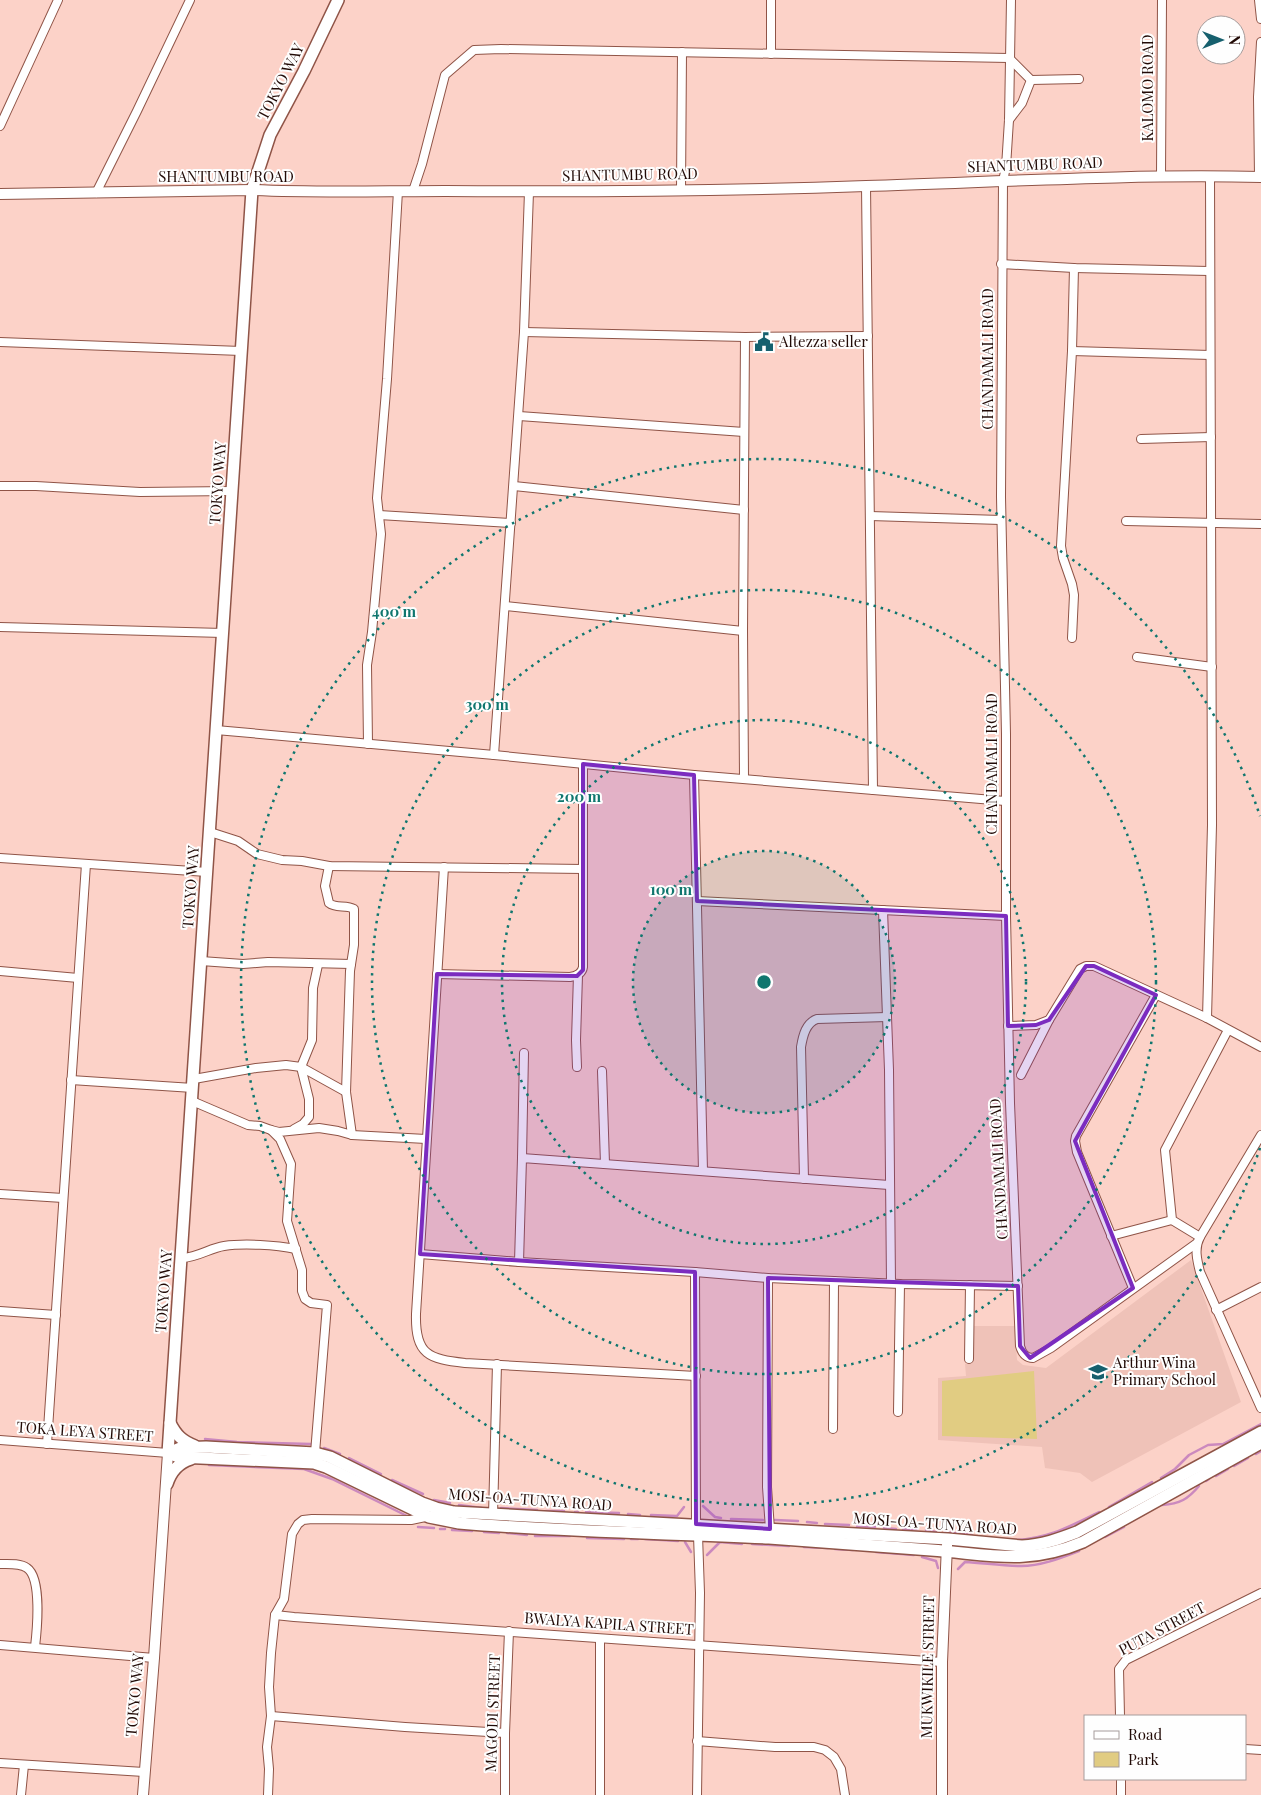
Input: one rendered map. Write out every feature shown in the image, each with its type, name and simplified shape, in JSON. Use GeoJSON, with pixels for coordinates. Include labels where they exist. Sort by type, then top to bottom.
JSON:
{"type":"FeatureCollection","features":[{"type":"Feature","properties":{"kind":"main road","name":"TOKYO WAY"},"geometry":{"type":"LineString","coordinates":[[168,1453],[252,190],[270,135],[304,72],[338,0]]}},
{"type":"Feature","properties":{"kind":"main road"},"geometry":{"type":"LineString","coordinates":[[170,1423],[175,1433],[183,1441],[194,1446],[206,1448]]}},
{"type":"Feature","properties":{"kind":"main road","name":"MOSI-OA-TUNYA ROAD"},"geometry":{"type":"LineString","coordinates":[[168,1453],[178,1457],[314,1463],[459,1523],[492,1526],[697,1530],[770,1529],[1034,1546],[1077,1532],[1261,1432]]}},
{"type":"Feature","properties":{"kind":"main road","name":"MOSI-OA-TUNYA ROAD"},"geometry":{"type":"LineString","coordinates":[[168,1453],[180,1448],[315,1453],[330,1457],[422,1503],[433,1513],[454,1512],[697,1530],[1011,1558],[1041,1555],[1069,1548],[1261,1443]]}},
{"type":"Feature","properties":{"kind":"main road"},"geometry":{"type":"LineString","coordinates":[[167,1484],[174,1470],[180,1464],[195,1458]]}},
{"type":"Feature","properties":{"kind":"street"},"geometry":{"type":"LineString","coordinates":[[0,126],[58,0]]}},
{"type":"Feature","properties":{"kind":"street"},"geometry":{"type":"LineString","coordinates":[[96,193],[190,0]]}},
{"type":"Feature","properties":{"kind":"street"},"geometry":{"type":"LineString","coordinates":[[771,0],[771,54]]}},
{"type":"Feature","properties":{"kind":"street","name":"CHANDAMALI ROAD"},"geometry":{"type":"LineString","coordinates":[[1011,0],[1009,120],[1006,167],[1003,181],[1001,264],[1001,520],[1010,1103],[1020,1346],[1025,1356],[1033,1358],[1050,1348],[1133,1288]]}},
{"type":"Feature","properties":{"kind":"street","name":"KALOMO ROAD"},"geometry":{"type":"LineString","coordinates":[[1161,176],[1162,0]]}},
{"type":"Feature","properties":{"kind":"street"},"geometry":{"type":"LineString","coordinates":[[1259,0],[1261,19]]}},
{"type":"Feature","properties":{"kind":"street"},"geometry":{"type":"LineString","coordinates":[[1260,176],[1261,42]]}},
{"type":"Feature","properties":{"kind":"street"},"geometry":{"type":"LineString","coordinates":[[412,191],[422,164],[445,75],[474,50],[1009,58],[1032,80],[1079,79]]}},
{"type":"Feature","properties":{"kind":"street"},"geometry":{"type":"LineString","coordinates":[[681,190],[682,52]]}},
{"type":"Feature","properties":{"kind":"street"},"geometry":{"type":"LineString","coordinates":[[1009,120],[1022,103],[1032,80]]}},
{"type":"Feature","properties":{"kind":"street","name":"SHANTUMBU ROAD"},"geometry":{"type":"LineString","coordinates":[[0,194],[252,190],[293,192],[681,190],[1161,176],[1260,176]]}},
{"type":"Feature","properties":{"kind":"street"},"geometry":{"type":"LineString","coordinates":[[1207,1018],[1212,825],[1210,176]]}},
{"type":"Feature","properties":{"kind":"street"},"geometry":{"type":"LineString","coordinates":[[866,186],[873,790]]}},
{"type":"Feature","properties":{"kind":"street"},"geometry":{"type":"LineString","coordinates":[[368,744],[366,665],[372,632],[381,534],[377,498],[388,379],[398,191]]}},
{"type":"Feature","properties":{"kind":"street"},"geometry":{"type":"LineString","coordinates":[[494,754],[519,416],[529,192]]}},
{"type":"Feature","properties":{"kind":"street"},"geometry":{"type":"LineString","coordinates":[[1001,264],[1209,272]]}},
{"type":"Feature","properties":{"kind":"street"},"geometry":{"type":"LineString","coordinates":[[1072,638],[1074,595],[1060,546],[1072,352],[1074,268]]}},
{"type":"Feature","properties":{"kind":"street"},"geometry":{"type":"LineString","coordinates":[[524,332],[745,337],[868,336]]}},
{"type":"Feature","properties":{"kind":"street"},"geometry":{"type":"LineString","coordinates":[[744,778],[745,337]]}},
{"type":"Feature","properties":{"kind":"street"},"geometry":{"type":"LineString","coordinates":[[0,342],[241,351]]}},
{"type":"Feature","properties":{"kind":"street"},"geometry":{"type":"LineString","coordinates":[[1072,352],[1210,355]]}},
{"type":"Feature","properties":{"kind":"street"},"geometry":{"type":"LineString","coordinates":[[519,416],[744,432]]}},
{"type":"Feature","properties":{"kind":"street"},"geometry":{"type":"LineString","coordinates":[[1141,439],[1211,437]]}},
{"type":"Feature","properties":{"kind":"street"},"geometry":{"type":"LineString","coordinates":[[0,486],[36,486],[140,492],[232,491]]}},
{"type":"Feature","properties":{"kind":"street"},"geometry":{"type":"LineString","coordinates":[[514,486],[744,510]]}},
{"type":"Feature","properties":{"kind":"street"},"geometry":{"type":"LineString","coordinates":[[379,515],[511,523]]}},
{"type":"Feature","properties":{"kind":"street"},"geometry":{"type":"LineString","coordinates":[[870,516],[1001,520]]}},
{"type":"Feature","properties":{"kind":"street"},"geometry":{"type":"LineString","coordinates":[[1126,521],[1261,524]]}},
{"type":"Feature","properties":{"kind":"street"},"geometry":{"type":"LineString","coordinates":[[505,606],[744,631]]}},
{"type":"Feature","properties":{"kind":"street"},"geometry":{"type":"LineString","coordinates":[[0,627],[223,633]]}},
{"type":"Feature","properties":{"kind":"street"},"geometry":{"type":"LineString","coordinates":[[1136,657],[1212,667]]}},
{"type":"Feature","properties":{"kind":"street"},"geometry":{"type":"LineString","coordinates":[[216,730],[494,754],[694,775],[1005,801]]}},
{"type":"Feature","properties":{"kind":"street"},"geometry":{"type":"LineString","coordinates":[[437,974],[570,977],[578,975],[583,970],[583,764]]}},
{"type":"Feature","properties":{"kind":"street"},"geometry":{"type":"LineString","coordinates":[[694,775],[703,1171]]}},
{"type":"Feature","properties":{"kind":"street"},"geometry":{"type":"LineString","coordinates":[[210,832],[238,841],[257,854],[282,860],[302,861],[329,866],[583,868]]}},
{"type":"Feature","properties":{"kind":"street"},"geometry":{"type":"LineString","coordinates":[[0,858],[207,872]]}},
{"type":"Feature","properties":{"kind":"street"},"geometry":{"type":"LineString","coordinates":[[47,1444],[86,864]]}},
{"type":"Feature","properties":{"kind":"street"},"geometry":{"type":"LineString","coordinates":[[329,866],[325,886],[329,903],[336,907],[350,907],[354,909],[354,945],[351,964],[346,1092],[352,1135]]}},
{"type":"Feature","properties":{"kind":"street"},"geometry":{"type":"LineString","coordinates":[[444,867],[426,1139],[416,1329],[419,1341],[424,1351],[433,1358],[446,1361],[696,1376]]}},
{"type":"Feature","properties":{"kind":"street"},"geometry":{"type":"LineString","coordinates":[[698,900],[1006,916]]}},
{"type":"Feature","properties":{"kind":"street"},"geometry":{"type":"LineString","coordinates":[[882,910],[887,1017],[891,1283]]}},
{"type":"Feature","properties":{"kind":"street"},"geometry":{"type":"LineString","coordinates":[[201,961],[243,964],[268,962],[351,964]]}},
{"type":"Feature","properties":{"kind":"street"},"geometry":{"type":"LineString","coordinates":[[291,1130],[303,1124],[309,1117],[309,1099],[301,1067],[312,1040],[313,988],[318,964]]}},
{"type":"Feature","properties":{"kind":"street"},"geometry":{"type":"LineString","coordinates":[[1021,1074],[1049,1020],[1080,969],[1086,966],[1094,966],[1207,1018],[1261,1047]]}},
{"type":"Feature","properties":{"kind":"street"},"geometry":{"type":"LineString","coordinates":[[0,971],[78,978]]}},
{"type":"Feature","properties":{"kind":"street"},"geometry":{"type":"LineString","coordinates":[[578,975],[576,1040],[578,1067]]}},
{"type":"Feature","properties":{"kind":"street"},"geometry":{"type":"LineString","coordinates":[[1156,995],[1076,1136],[1075,1141],[1077,1152],[1133,1288],[1198,1240],[1261,1135]]}},
{"type":"Feature","properties":{"kind":"street"},"geometry":{"type":"LineString","coordinates":[[804,1179],[801,1047],[806,1030],[812,1021],[817,1019],[887,1017]]}},
{"type":"Feature","properties":{"kind":"street"},"geometry":{"type":"LineString","coordinates":[[1008,1026],[1036,1025],[1049,1020]]}},
{"type":"Feature","properties":{"kind":"street"},"geometry":{"type":"LineString","coordinates":[[1198,1240],[1172,1220],[1165,1150],[1228,1030]]}},
{"type":"Feature","properties":{"kind":"street"},"geometry":{"type":"LineString","coordinates":[[519,1262],[524,1054]]}},
{"type":"Feature","properties":{"kind":"street"},"geometry":{"type":"LineString","coordinates":[[72,1080],[193,1084],[256,1068],[286,1065],[301,1067],[346,1092]]}},
{"type":"Feature","properties":{"kind":"street"},"geometry":{"type":"LineString","coordinates":[[602,1071],[605,1164]]}},
{"type":"Feature","properties":{"kind":"street"},"geometry":{"type":"LineString","coordinates":[[192,1100],[248,1125],[260,1126],[279,1132],[319,1128],[352,1135],[426,1139]]}},
{"type":"Feature","properties":{"kind":"street"},"geometry":{"type":"LineString","coordinates":[[271,1130],[280,1139],[291,1164],[288,1220],[302,1270],[302,1291],[305,1299],[311,1303],[327,1305],[315,1453]]}},
{"type":"Feature","properties":{"kind":"street"},"geometry":{"type":"LineString","coordinates":[[522,1158],[889,1185]]}},
{"type":"Feature","properties":{"kind":"street"},"geometry":{"type":"LineString","coordinates":[[0,1194],[64,1198]]}},
{"type":"Feature","properties":{"kind":"street"},"geometry":{"type":"LineString","coordinates":[[1112,1236],[1172,1220]]}},
{"type":"Feature","properties":{"kind":"street"},"geometry":{"type":"LineString","coordinates":[[1198,1240],[1197,1262],[1200,1272],[1261,1408]]}},
{"type":"Feature","properties":{"kind":"street"},"geometry":{"type":"LineString","coordinates":[[182,1258],[193,1257],[223,1246],[266,1246],[296,1249]]}},
{"type":"Feature","properties":{"kind":"street"},"geometry":{"type":"LineString","coordinates":[[420,1254],[768,1278],[900,1284],[1018,1286]]}},
{"type":"Feature","properties":{"kind":"street"},"geometry":{"type":"LineString","coordinates":[[695,1272],[700,1644],[697,1795]]}},
{"type":"Feature","properties":{"kind":"street"},"geometry":{"type":"LineString","coordinates":[[768,1278],[767,1487],[770,1529]]}},
{"type":"Feature","properties":{"kind":"street"},"geometry":{"type":"LineString","coordinates":[[833,1429],[834,1281]]}},
{"type":"Feature","properties":{"kind":"street"},"geometry":{"type":"LineString","coordinates":[[898,1412],[900,1284]]}},
{"type":"Feature","properties":{"kind":"street"},"geometry":{"type":"LineString","coordinates":[[969,1359],[970,1285]]}},
{"type":"Feature","properties":{"kind":"street"},"geometry":{"type":"LineString","coordinates":[[1216,1310],[1261,1287]]}},
{"type":"Feature","properties":{"kind":"street"},"geometry":{"type":"LineString","coordinates":[[0,1311],[56,1315]]}},
{"type":"Feature","properties":{"kind":"street"},"geometry":{"type":"LineString","coordinates":[[492,1515],[497,1364]]}},
{"type":"Feature","properties":{"kind":"street"},"geometry":{"type":"LineString","coordinates":[[1253,1391],[1261,1387]]}},
{"type":"Feature","properties":{"kind":"street","name":"TOKA LEYA STREET"},"geometry":{"type":"LineString","coordinates":[[0,1440],[168,1453]]}},
{"type":"Feature","properties":{"kind":"street","name":"TOKYO WAY"},"geometry":{"type":"LineString","coordinates":[[142,1795],[154,1658],[168,1453]]}},
{"type":"Feature","properties":{"kind":"street"},"geometry":{"type":"LineString","coordinates":[[268,1795],[269,1769],[267,1746],[271,1716],[269,1687],[275,1615],[284,1599],[292,1534],[303,1520],[411,1520],[433,1513]]}},
{"type":"Feature","properties":{"kind":"street","name":"MUKWIKILE STREET"},"geometry":{"type":"LineString","coordinates":[[942,1795],[942,1662],[948,1539]]}},
{"type":"Feature","properties":{"kind":"street"},"geometry":{"type":"LineString","coordinates":[[0,1564],[24,1566],[34,1576],[37,1626],[35,1647]]}},
{"type":"Feature","properties":{"kind":"street","name":"PUTA STREET"},"geometry":{"type":"LineString","coordinates":[[1120,1715],[1119,1670],[1126,1660],[1261,1593]]}},
{"type":"Feature","properties":{"kind":"street","name":"BWALYA KAPILA STREET"},"geometry":{"type":"LineString","coordinates":[[275,1615],[942,1662]]}},
{"type":"Feature","properties":{"kind":"street","name":"MAGODI STREET"},"geometry":{"type":"LineString","coordinates":[[505,1795],[505,1733],[509,1631]]}},
{"type":"Feature","properties":{"kind":"street"},"geometry":{"type":"LineString","coordinates":[[600,1639],[600,1795]]}},
{"type":"Feature","properties":{"kind":"street"},"geometry":{"type":"LineString","coordinates":[[0,1645],[154,1658]]}},
{"type":"Feature","properties":{"kind":"street"},"geometry":{"type":"LineString","coordinates":[[271,1716],[505,1733]]}},
{"type":"Feature","properties":{"kind":"street"},"geometry":{"type":"LineString","coordinates":[[697,1741],[776,1747],[814,1747],[825,1750],[834,1757],[841,1769],[844,1795]]}},
{"type":"Feature","properties":{"kind":"street"},"geometry":{"type":"LineString","coordinates":[[1246,1749],[1261,1750]]}},
{"type":"Feature","properties":{"kind":"street"},"geometry":{"type":"LineString","coordinates":[[0,1763],[144,1772]]}},
{"type":"Feature","properties":{"kind":"street"},"geometry":{"type":"LineString","coordinates":[[21,1795],[24,1765]]}},
{"type":"Feature","properties":{"kind":"street"},"geometry":{"type":"LineString","coordinates":[[1121,1780],[1121,1795]]}},
{"type":"Feature","properties":{"kind":"highlighted area"},"geometry":{"type":"Polygon","coordinates":[[[583,764],[694,775],[697,901],[1006,916],[1008,1026],[1036,1025],[1049,1020],[1086,966],[1094,966],[1156,995],[1075,1141],[1133,1288],[1030,1358],[1020,1346],[1018,1286],[768,1278],[770,1529],[696,1524],[695,1272],[420,1254],[437,974],[577,976],[583,970],[583,764]]]}},
{"type":"Feature","properties":{"kind":"shaded area","name":"Arthur Wina Primary School"},"geometry":{"type":"Polygon","coordinates":[[[1191,1260],[1241,1402],[1092,1482],[1080,1473],[1045,1468],[1042,1447],[938,1440],[938,1378],[966,1376],[965,1364],[973,1363],[973,1326],[1015,1326],[1017,1360],[1023,1365],[1046,1368],[1191,1260]]]}},
{"type":"Feature","properties":{"kind":"green space"},"geometry":{"type":"Polygon","coordinates":[[[1034,1371],[1037,1439],[942,1436],[942,1381],[1034,1371]]]}},
{"type":"Feature","properties":{"kind":"waterway"},"geometry":{"type":"LineString","coordinates":[[1161,1478],[1175,1469],[1189,1455],[1208,1445],[1223,1444],[1261,1424]]}},
{"type":"Feature","properties":{"kind":"waterway"},"geometry":{"type":"LineString","coordinates":[[205,1439],[311,1444]]}},
{"type":"Feature","properties":{"kind":"waterway"},"geometry":{"type":"LineString","coordinates":[[324,1448],[340,1454]]}},
{"type":"Feature","properties":{"kind":"waterway"},"geometry":{"type":"LineString","coordinates":[[1256,1454],[1261,1451]]}},
{"type":"Feature","properties":{"kind":"waterway"},"geometry":{"type":"LineString","coordinates":[[349,1458],[381,1474]]}},
{"type":"Feature","properties":{"kind":"waterway"},"geometry":{"type":"LineString","coordinates":[[1234,1466],[1248,1458]]}},
{"type":"Feature","properties":{"kind":"waterway"},"geometry":{"type":"LineString","coordinates":[[209,1465],[304,1469],[332,1479],[407,1516]]}},
{"type":"Feature","properties":{"kind":"waterway"},"geometry":{"type":"LineString","coordinates":[[1216,1476],[1228,1469]]}},
{"type":"Feature","properties":{"kind":"waterway"},"geometry":{"type":"LineString","coordinates":[[392,1480],[423,1494]]}},
{"type":"Feature","properties":{"kind":"waterway"},"geometry":{"type":"LineString","coordinates":[[1109,1507],[1152,1482]]}},
{"type":"Feature","properties":{"kind":"waterway"},"geometry":{"type":"LineString","coordinates":[[1162,1505],[1183,1500],[1199,1486]]}},
{"type":"Feature","properties":{"kind":"waterway"},"geometry":{"type":"LineString","coordinates":[[434,1500],[450,1503]]}},
{"type":"Feature","properties":{"kind":"waterway"},"geometry":{"type":"LineString","coordinates":[[459,1505],[482,1508]]}},
{"type":"Feature","properties":{"kind":"waterway"},"geometry":{"type":"LineString","coordinates":[[703,1506],[715,1517],[721,1518]]}},
{"type":"Feature","properties":{"kind":"waterway"},"geometry":{"type":"LineString","coordinates":[[651,1515],[677,1516],[684,1507]]}},
{"type":"Feature","properties":{"kind":"waterway"},"geometry":{"type":"LineString","coordinates":[[501,1508],[537,1510]]}},
{"type":"Feature","properties":{"kind":"waterway"},"geometry":{"type":"LineString","coordinates":[[546,1511],[564,1511]]}},
{"type":"Feature","properties":{"kind":"waterway"},"geometry":{"type":"LineString","coordinates":[[586,1512],[619,1513]]}},
{"type":"Feature","properties":{"kind":"waterway"},"geometry":{"type":"LineString","coordinates":[[1011,1540],[1046,1535],[1099,1512]]}},
{"type":"Feature","properties":{"kind":"waterway"},"geometry":{"type":"LineString","coordinates":[[628,1514],[640,1515]]}},
{"type":"Feature","properties":{"kind":"waterway"},"geometry":{"type":"LineString","coordinates":[[731,1519],[763,1520]]}},
{"type":"Feature","properties":{"kind":"waterway"},"geometry":{"type":"LineString","coordinates":[[775,1520],[798,1521]]}},
{"type":"Feature","properties":{"kind":"waterway"},"geometry":{"type":"LineString","coordinates":[[807,1522],[817,1523]]}},
{"type":"Feature","properties":{"kind":"waterway"},"geometry":{"type":"LineString","coordinates":[[825,1524],[849,1525]]}},
{"type":"Feature","properties":{"kind":"waterway"},"geometry":{"type":"LineString","coordinates":[[857,1526],[875,1527]]}},
{"type":"Feature","properties":{"kind":"waterway"},"geometry":{"type":"LineString","coordinates":[[418,1527],[434,1528]]}},
{"type":"Feature","properties":{"kind":"waterway"},"geometry":{"type":"LineString","coordinates":[[1105,1537],[1124,1527]]}},
{"type":"Feature","properties":{"kind":"waterway"},"geometry":{"type":"LineString","coordinates":[[884,1528],[896,1529]]}},
{"type":"Feature","properties":{"kind":"waterway"},"geometry":{"type":"LineString","coordinates":[[440,1529],[445,1529]]}},
{"type":"Feature","properties":{"kind":"waterway"},"geometry":{"type":"LineString","coordinates":[[903,1529],[917,1529]]}},
{"type":"Feature","properties":{"kind":"waterway"},"geometry":{"type":"LineString","coordinates":[[452,1530],[472,1531]]}},
{"type":"Feature","properties":{"kind":"waterway"},"geometry":{"type":"LineString","coordinates":[[926,1530],[936,1532]]}},
{"type":"Feature","properties":{"kind":"waterway"},"geometry":{"type":"LineString","coordinates":[[484,1532],[499,1533]]}},
{"type":"Feature","properties":{"kind":"waterway"},"geometry":{"type":"LineString","coordinates":[[945,1532],[972,1535]]}},
{"type":"Feature","properties":{"kind":"waterway"},"geometry":{"type":"LineString","coordinates":[[507,1533],[527,1535]]}},
{"type":"Feature","properties":{"kind":"waterway"},"geometry":{"type":"LineString","coordinates":[[535,1536],[570,1536]]}},
{"type":"Feature","properties":{"kind":"waterway"},"geometry":{"type":"LineString","coordinates":[[587,1538],[624,1539]]}},
{"type":"Feature","properties":{"kind":"waterway"},"geometry":{"type":"LineString","coordinates":[[631,1539],[638,1539]]}},
{"type":"Feature","properties":{"kind":"waterway"},"geometry":{"type":"LineString","coordinates":[[645,1539],[678,1541]]}},
{"type":"Feature","properties":{"kind":"waterway"},"geometry":{"type":"LineString","coordinates":[[685,1542],[691,1552]]}},
{"type":"Feature","properties":{"kind":"waterway"},"geometry":{"type":"LineString","coordinates":[[707,1555],[720,1542],[742,1544]]}},
{"type":"Feature","properties":{"kind":"waterway"},"geometry":{"type":"LineString","coordinates":[[752,1544],[789,1546]]}},
{"type":"Feature","properties":{"kind":"waterway"},"geometry":{"type":"LineString","coordinates":[[804,1547],[828,1548]]}},
{"type":"Feature","properties":{"kind":"waterway"},"geometry":{"type":"LineString","coordinates":[[835,1549],[853,1550]]}},
{"type":"Feature","properties":{"kind":"waterway"},"geometry":{"type":"LineString","coordinates":[[958,1569],[965,1562],[1014,1566],[1036,1565],[1079,1551]]}},
{"type":"Feature","properties":{"kind":"waterway"},"geometry":{"type":"LineString","coordinates":[[876,1552],[914,1555]]}},
{"type":"Feature","properties":{"kind":"waterway"},"geometry":{"type":"LineString","coordinates":[[922,1557],[936,1561],[938,1568]]}},
{"type":"Feature","properties":{"kind":"place","name":"Altezza seller"},"geometry":{"type":"Point","coordinates":[764,342]}},
{"type":"Feature","properties":{"kind":"place","name":"Arthur Wina Primary School"},"geometry":{"type":"Point","coordinates":[1098,1372]}}]}
